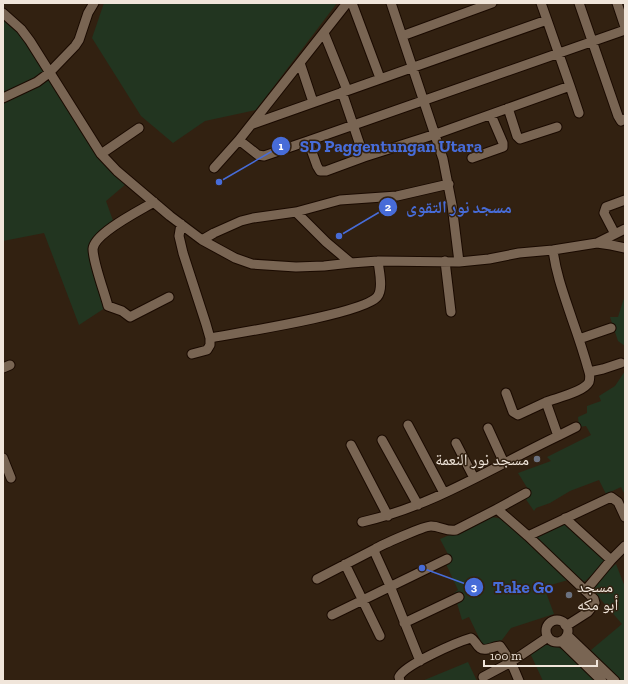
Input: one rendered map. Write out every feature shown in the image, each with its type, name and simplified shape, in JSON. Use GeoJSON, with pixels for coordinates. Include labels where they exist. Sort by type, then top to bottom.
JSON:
{"type":"FeatureCollection","features":[{"type":"Feature","properties":{"kind":"street"},"geometry":{"type":"LineString","coordinates":[[3,98],[36,82],[49,73],[75,46],[79,40],[88,13],[94,3]]}},
{"type":"Feature","properties":{"kind":"street"},"geometry":{"type":"LineString","coordinates":[[214,168],[239,140],[347,3]]}},
{"type":"Feature","properties":{"kind":"street"},"geometry":{"type":"LineString","coordinates":[[352,3],[380,78]]}},
{"type":"Feature","properties":{"kind":"street"},"geometry":{"type":"LineString","coordinates":[[391,3],[423,100],[436,134],[449,184],[458,262]]}},
{"type":"Feature","properties":{"kind":"street"},"geometry":{"type":"LineString","coordinates":[[402,36],[492,3]]}},
{"type":"Feature","properties":{"kind":"street"},"geometry":{"type":"LineString","coordinates":[[541,3],[579,112]]}},
{"type":"Feature","properties":{"kind":"street"},"geometry":{"type":"LineString","coordinates":[[579,3],[618,116],[621,120],[625,119]]}},
{"type":"Feature","properties":{"kind":"street"},"geometry":{"type":"LineString","coordinates":[[239,140],[261,156],[308,142],[423,100],[593,42],[625,28],[617,3]]}},
{"type":"Feature","properties":{"kind":"street"},"geometry":{"type":"LineString","coordinates":[[3,13],[21,29],[30,41],[100,154],[117,171],[181,224],[202,240],[235,258],[252,264],[296,267],[378,261],[458,262],[597,243],[625,248]]}},
{"type":"Feature","properties":{"kind":"street"},"geometry":{"type":"LineString","coordinates":[[251,125],[547,20]]}},
{"type":"Feature","properties":{"kind":"street"},"geometry":{"type":"LineString","coordinates":[[324,32],[364,157]]}},
{"type":"Feature","properties":{"kind":"street"},"geometry":{"type":"LineString","coordinates":[[300,63],[313,102]]}},
{"type":"Feature","properties":{"kind":"street"},"geometry":{"type":"LineString","coordinates":[[308,142],[316,166],[320,171],[326,171],[491,115],[570,86]]}},
{"type":"Feature","properties":{"kind":"street"},"geometry":{"type":"LineString","coordinates":[[508,108],[517,136],[520,139],[557,127]]}},
{"type":"Feature","properties":{"kind":"street"},"geometry":{"type":"LineString","coordinates":[[472,158],[503,147],[503,143],[491,115]]}},
{"type":"Feature","properties":{"kind":"street"},"geometry":{"type":"LineString","coordinates":[[100,154],[139,128]]}},
{"type":"Feature","properties":{"kind":"street"},"geometry":{"type":"LineString","coordinates":[[202,240],[241,221],[268,215],[296,212],[340,200],[397,196],[449,184]]}},
{"type":"Feature","properties":{"kind":"street"},"geometry":{"type":"LineString","coordinates":[[614,234],[604,210],[606,207],[625,200]]}},
{"type":"Feature","properties":{"kind":"street"},"geometry":{"type":"LineString","coordinates":[[154,202],[99,237],[94,244],[94,258],[108,306],[110,308],[122,311],[130,317],[169,298]]}},
{"type":"Feature","properties":{"kind":"street"},"geometry":{"type":"LineString","coordinates":[[296,212],[326,242],[350,263]]}},
{"type":"Feature","properties":{"kind":"street"},"geometry":{"type":"LineString","coordinates":[[181,224],[179,236],[183,253],[210,338],[210,344],[207,350],[192,354]]}},
{"type":"Feature","properties":{"kind":"street"},"geometry":{"type":"LineString","coordinates":[[597,243],[625,229]]}},
{"type":"Feature","properties":{"kind":"street"},"geometry":{"type":"LineString","coordinates":[[506,393],[514,412],[518,415],[546,402],[584,388],[589,382],[589,372],[555,269],[553,250]]}},
{"type":"Feature","properties":{"kind":"street"},"geometry":{"type":"LineString","coordinates":[[210,338],[319,317],[363,305],[378,296],[380,287],[378,261]]}},
{"type":"Feature","properties":{"kind":"street"},"geometry":{"type":"LineString","coordinates":[[445,262],[452,312]]}},
{"type":"Feature","properties":{"kind":"street"},"geometry":{"type":"LineString","coordinates":[[579,339],[611,328]]}},
{"type":"Feature","properties":{"kind":"street"},"geometry":{"type":"LineString","coordinates":[[589,372],[621,363]]}},
{"type":"Feature","properties":{"kind":"street"},"geometry":{"type":"LineString","coordinates":[[546,402],[558,436]]}},
{"type":"Feature","properties":{"kind":"street"},"geometry":{"type":"LineString","coordinates":[[408,425],[444,493]]}},
{"type":"Feature","properties":{"kind":"street"},"geometry":{"type":"LineString","coordinates":[[362,522],[388,516],[418,505],[576,427]]}},
{"type":"Feature","properties":{"kind":"street"},"geometry":{"type":"LineString","coordinates":[[488,428],[504,463]]}},
{"type":"Feature","properties":{"kind":"street"},"geometry":{"type":"LineString","coordinates":[[382,440],[418,505]]}},
{"type":"Feature","properties":{"kind":"street"},"geometry":{"type":"LineString","coordinates":[[456,443],[474,478]]}},
{"type":"Feature","properties":{"kind":"street"},"geometry":{"type":"LineString","coordinates":[[351,445],[388,516]]}},
{"type":"Feature","properties":{"kind":"street"},"geometry":{"type":"LineString","coordinates":[[3,458],[11,478]]}},
{"type":"Feature","properties":{"kind":"street"},"geometry":{"type":"LineString","coordinates":[[317,579],[345,564],[428,526],[438,527],[450,531],[456,530],[526,493]]}},
{"type":"Feature","properties":{"kind":"street"},"geometry":{"type":"LineString","coordinates":[[528,536],[611,497],[618,502],[625,517]]}},
{"type":"Feature","properties":{"kind":"street"},"geometry":{"type":"LineString","coordinates":[[497,509],[528,536],[594,599],[595,603],[588,612],[566,626],[565,625]]}},
{"type":"Feature","properties":{"kind":"street"},"geometry":{"type":"LineString","coordinates":[[564,518],[611,560]]}},
{"type":"Feature","properties":{"kind":"street"},"geometry":{"type":"LineString","coordinates":[[586,590],[625,546]]}},
{"type":"Feature","properties":{"kind":"street"},"geometry":{"type":"LineString","coordinates":[[375,550],[420,660]]}},
{"type":"Feature","properties":{"kind":"street"},"geometry":{"type":"LineString","coordinates":[[332,615],[447,559]]}},
{"type":"Feature","properties":{"kind":"street"},"geometry":{"type":"LineString","coordinates":[[345,564],[380,636]]}},
{"type":"Feature","properties":{"kind":"street"},"geometry":{"type":"LineString","coordinates":[[404,623],[459,597]]}},
{"type":"Feature","properties":{"kind":"street"},"geometry":{"type":"LineString","coordinates":[[558,621],[565,625],[567,630],[564,638],[555,642],[548,637],[547,628],[550,624],[558,621]]}},
{"type":"Feature","properties":{"kind":"street"},"geometry":{"type":"LineString","coordinates":[[483,677],[511,662],[548,637]]}},
{"type":"Feature","properties":{"kind":"street"},"geometry":{"type":"LineString","coordinates":[[399,681],[401,673],[420,660],[472,638],[482,649],[500,646],[511,662],[519,681]]}},
{"type":"Feature","properties":{"kind":"street"},"geometry":{"type":"LineString","coordinates":[[564,638],[602,681]]}},
{"type":"Feature","properties":{"kind":"street"},"geometry":{"type":"LineString","coordinates":[[564,638],[615,681]]}},
{"type":"Feature","properties":{"kind":"green space"},"geometry":{"type":"Polygon","coordinates":[[[104,3],[337,3],[256,110],[205,121],[173,143],[141,116],[92,38],[104,3]]]}},
{"type":"Feature","properties":{"kind":"green space"},"geometry":{"type":"Polygon","coordinates":[[[3,15],[13,24],[45,71],[41,76],[3,93],[3,15]]]}},
{"type":"Feature","properties":{"kind":"green space"},"geometry":{"type":"Polygon","coordinates":[[[50,79],[101,160],[126,184],[106,201],[116,229],[92,247],[108,306],[79,325],[44,233],[3,241],[3,102],[50,79]]]}},
{"type":"Feature","properties":{"kind":"green space"},"geometry":{"type":"Polygon","coordinates":[[[625,295],[625,346],[618,341],[610,317],[618,317],[625,295]]]}},
{"type":"Feature","properties":{"kind":"green space"},"geometry":{"type":"Polygon","coordinates":[[[625,371],[625,495],[621,487],[606,494],[599,480],[570,491],[550,503],[536,508],[534,511],[525,498],[531,494],[518,473],[551,461],[547,457],[591,435],[586,426],[579,427],[578,417],[587,413],[587,406],[601,401],[599,396],[615,386],[625,371]]]}},
{"type":"Feature","properties":{"kind":"green space"},"geometry":{"type":"Polygon","coordinates":[[[492,517],[503,519],[509,523],[568,580],[544,587],[554,614],[511,628],[502,640],[482,644],[469,617],[462,620],[454,593],[458,590],[446,564],[451,560],[440,539],[492,517]]]}},
{"type":"Feature","properties":{"kind":"green space"},"geometry":{"type":"Polygon","coordinates":[[[564,523],[607,561],[583,583],[535,537],[564,523]]]}},
{"type":"Feature","properties":{"kind":"green space"},"geometry":{"type":"Polygon","coordinates":[[[616,564],[625,587],[625,681],[621,681],[591,650],[622,624],[590,587],[616,564]]]}},
{"type":"Feature","properties":{"kind":"green space"},"geometry":{"type":"Polygon","coordinates":[[[550,642],[566,652],[596,681],[543,681],[530,653],[535,648],[550,642]]]}},
{"type":"Feature","properties":{"kind":"green space"},"geometry":{"type":"Polygon","coordinates":[[[468,662],[477,681],[422,681],[468,662]]]}},
{"type":"Feature","properties":{"kind":"place","name":"SD Paggentungan Utara"},"geometry":{"type":"Point","coordinates":[219,182]}},
{"type":"Feature","properties":{"kind":"place","name":"مسجد نور التقوى"},"geometry":{"type":"Point","coordinates":[339,236]}},
{"type":"Feature","properties":{"kind":"place","name":"مسجد نور النعمة"},"geometry":{"type":"Point","coordinates":[537,459]}},
{"type":"Feature","properties":{"kind":"place","name":"Take Go"},"geometry":{"type":"Point","coordinates":[422,568]}},
{"type":"Feature","properties":{"kind":"place","name":"مسجد أبو مكه"},"geometry":{"type":"Point","coordinates":[569,595]}}]}
